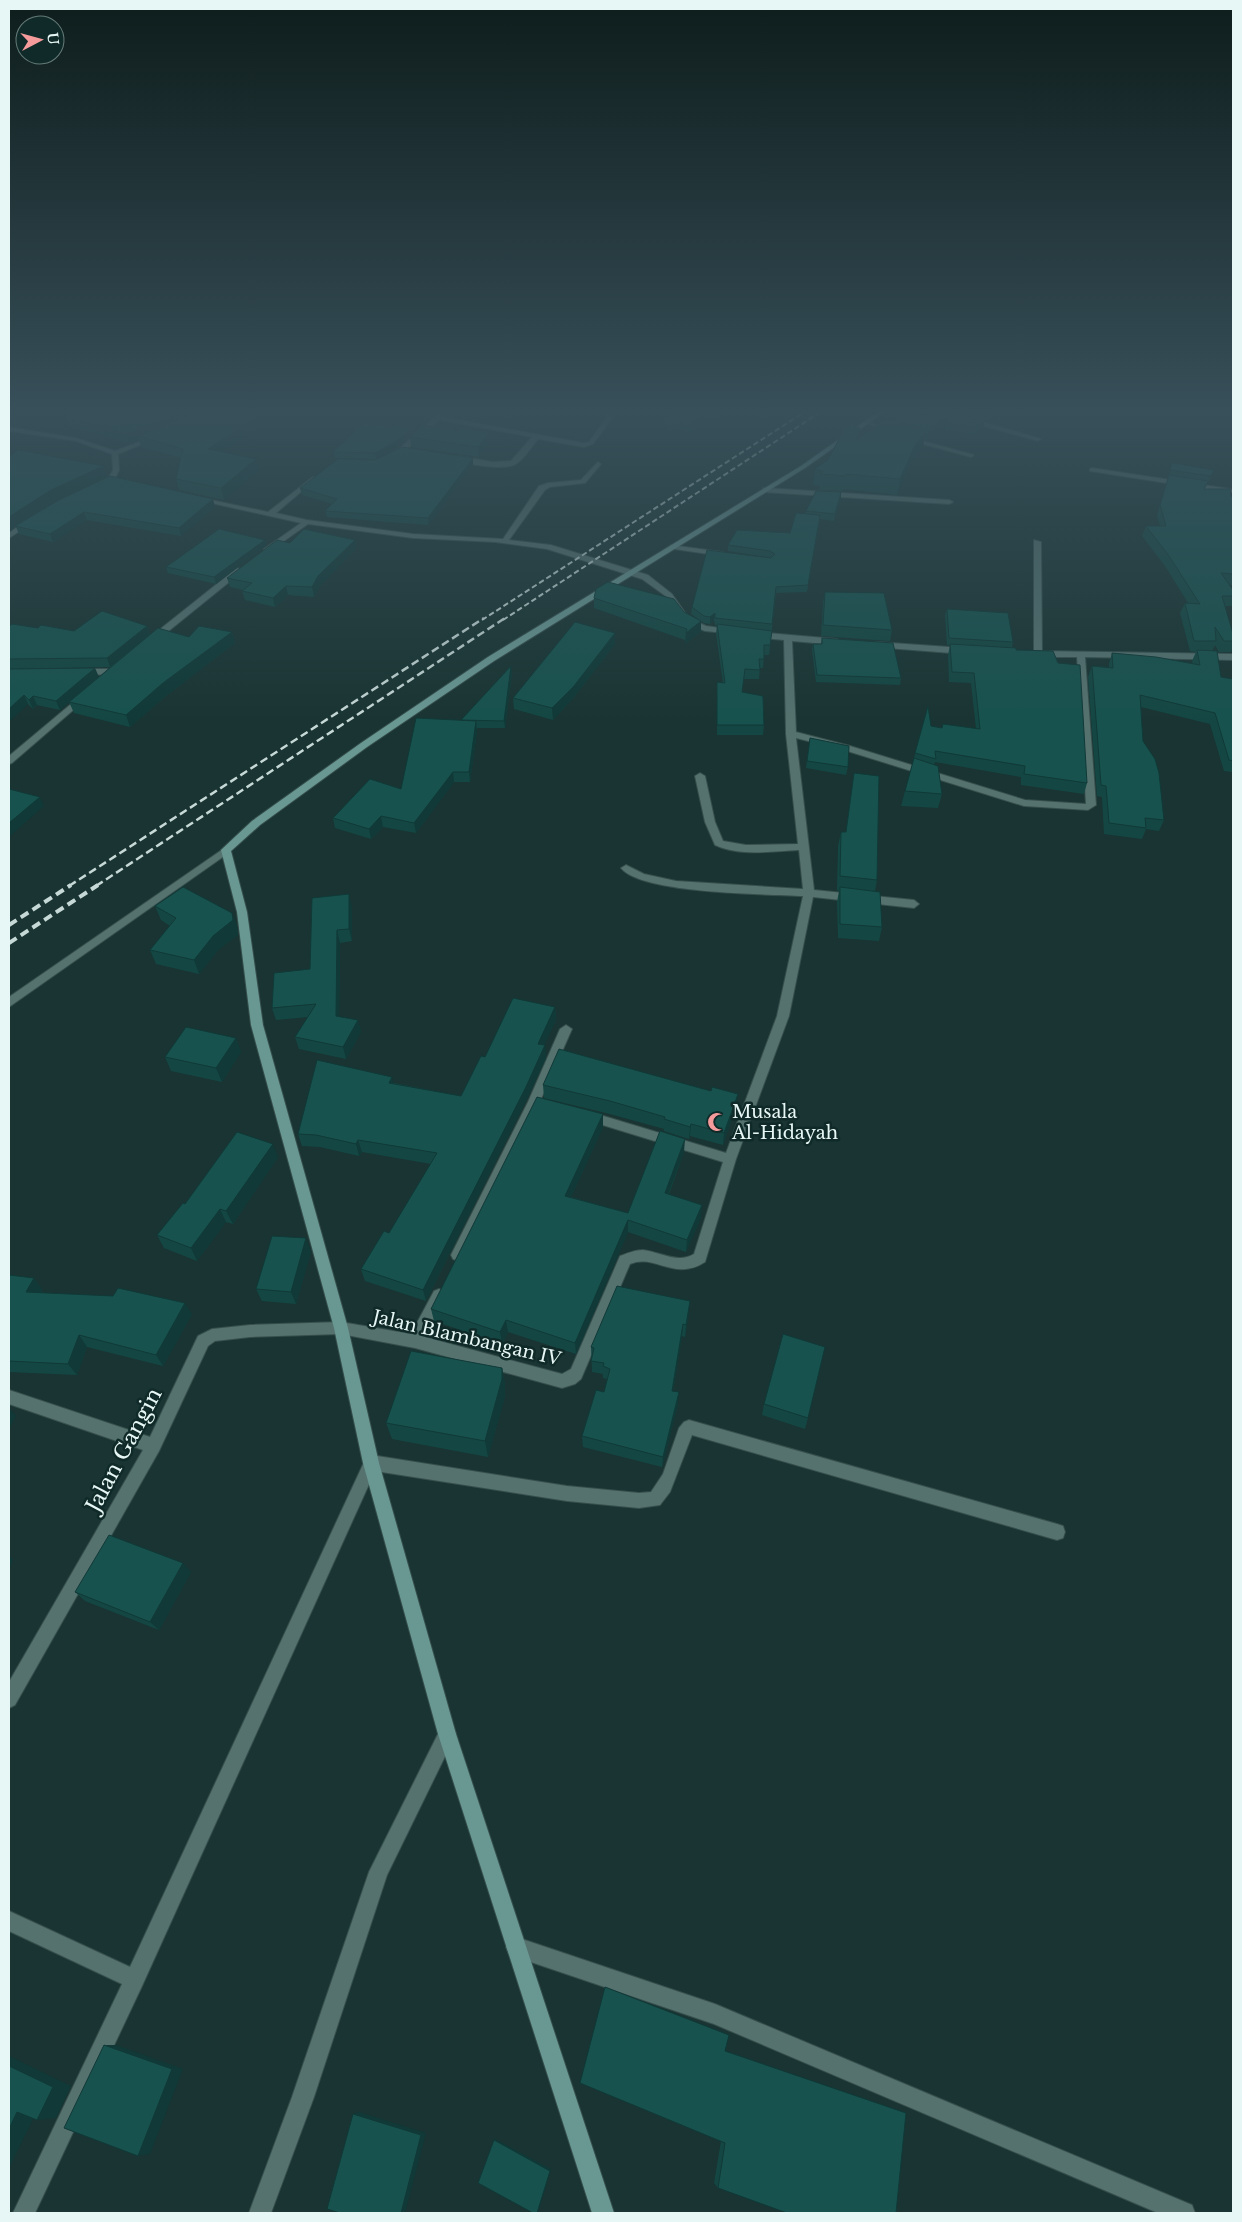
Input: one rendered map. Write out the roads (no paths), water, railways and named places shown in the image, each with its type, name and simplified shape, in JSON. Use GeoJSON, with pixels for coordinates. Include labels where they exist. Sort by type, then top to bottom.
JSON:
{"type":"FeatureCollection","features":[{"type":"Feature","properties":{"kind":"street"},"geometry":{"type":"LineString","coordinates":[[269,515],[413,536],[504,542],[548,548],[633,572],[658,585],[675,602],[689,622],[701,627],[742,633],[848,643]]}},
{"type":"Feature","properties":{"kind":"street"},"geometry":{"type":"LineString","coordinates":[[504,542],[523,515]]}},
{"type":"Feature","properties":{"kind":"street"},"geometry":{"type":"LineString","coordinates":[[9,1003],[226,850],[256,824],[364,745],[483,664],[726,515]]}},
{"type":"Feature","properties":{"kind":"street"},"geometry":{"type":"LineString","coordinates":[[9,536],[35,518]]}},
{"type":"Feature","properties":{"kind":"street"},"geometry":{"type":"LineString","coordinates":[[260,556],[308,522]]}},
{"type":"Feature","properties":{"kind":"street"},"geometry":{"type":"LineString","coordinates":[[1038,542],[1034,654],[1233,657]]}},
{"type":"Feature","properties":{"kind":"street"},"geometry":{"type":"LineString","coordinates":[[674,547],[731,555]]}},
{"type":"Feature","properties":{"kind":"street"},"geometry":{"type":"LineString","coordinates":[[141,649],[244,567]]}},
{"type":"Feature","properties":{"kind":"street","name":"Jalan Blambangan IV"},"geometry":{"type":"LineString","coordinates":[[341,1328],[415,1341],[562,1382],[576,1374],[625,1260],[635,1256],[686,1265],[695,1263],[700,1258],[730,1159],[783,1016],[810,893],[791,734],[788,638]]}},
{"type":"Feature","properties":{"kind":"street"},"geometry":{"type":"LineString","coordinates":[[864,644],[973,652]]}},
{"type":"Feature","properties":{"kind":"street"},"geometry":{"type":"LineString","coordinates":[[791,734],[847,748],[1024,803],[1088,808],[1091,806],[1081,656]]}},
{"type":"Feature","properties":{"kind":"street"},"geometry":{"type":"LineString","coordinates":[[75,672],[117,669],[106,678]]}},
{"type":"Feature","properties":{"kind":"street"},"geometry":{"type":"LineString","coordinates":[[9,762],[90,691]]}},
{"type":"Feature","properties":{"kind":"street"},"geometry":{"type":"LineString","coordinates":[[700,776],[714,834],[719,843],[725,846],[741,848],[804,847]]}},
{"type":"Feature","properties":{"kind":"street"},"geometry":{"type":"LineString","coordinates":[[226,850],[242,912],[257,1025],[341,1328],[371,1463],[446,1734],[603,2213]]}},
{"type":"Feature","properties":{"kind":"street"},"geometry":{"type":"LineString","coordinates":[[626,868],[641,878],[676,884],[810,893],[914,904]]}},
{"type":"Feature","properties":{"kind":"street"},"geometry":{"type":"LineString","coordinates":[[452,1270],[498,1171],[534,1102],[566,1029]]}},
{"type":"Feature","properties":{"kind":"street"},"geometry":{"type":"LineString","coordinates":[[534,1102],[636,1129],[730,1159]]}},
{"type":"Feature","properties":{"kind":"street"},"geometry":{"type":"LineString","coordinates":[[415,1341],[443,1286]]}},
{"type":"Feature","properties":{"kind":"street","name":"Jalan Gangin"},"geometry":{"type":"LineString","coordinates":[[9,1699],[154,1446],[196,1354],[204,1341],[212,1335],[250,1330],[341,1328]]}},
{"type":"Feature","properties":{"kind":"street"},"geometry":{"type":"LineString","coordinates":[[9,1397],[154,1446]]}},
{"type":"Feature","properties":{"kind":"street"},"geometry":{"type":"LineString","coordinates":[[371,1463],[583,1495],[639,1501],[653,1500],[662,1492],[684,1433],[689,1427],[1057,1532]]}},
{"type":"Feature","properties":{"kind":"street"},"geometry":{"type":"LineString","coordinates":[[24,2213],[135,1978],[371,1463]]}},
{"type":"Feature","properties":{"kind":"street"},"geometry":{"type":"LineString","coordinates":[[260,2213],[303,2097],[379,1872],[446,1734]]}},
{"type":"Feature","properties":{"kind":"street"},"geometry":{"type":"LineString","coordinates":[[9,1921],[135,1978]]}},
{"type":"Feature","properties":{"kind":"street"},"geometry":{"type":"LineString","coordinates":[[516,1947],[715,2014],[1184,2213]]}},
{"type":"Feature","properties":{"kind":"railway"},"geometry":{"type":"LineString","coordinates":[[482,620],[645,515]]}},
{"type":"Feature","properties":{"kind":"railway"},"geometry":{"type":"LineString","coordinates":[[503,620],[664,515]]}},
{"type":"Feature","properties":{"kind":"railway"},"geometry":{"type":"LineString","coordinates":[[69,886],[484,618]]}},
{"type":"Feature","properties":{"kind":"railway"},"geometry":{"type":"LineString","coordinates":[[96,886],[505,618]]}},
{"type":"Feature","properties":{"kind":"railway"},"geometry":{"type":"LineString","coordinates":[[9,925],[71,885]]}},
{"type":"Feature","properties":{"kind":"railway"},"geometry":{"type":"LineString","coordinates":[[9,943],[98,885]]}},
{"type":"Feature","properties":{"kind":"place","name":"Musala Al-Hidayah"},"geometry":{"type":"Point","coordinates":[717,1122]}}]}
